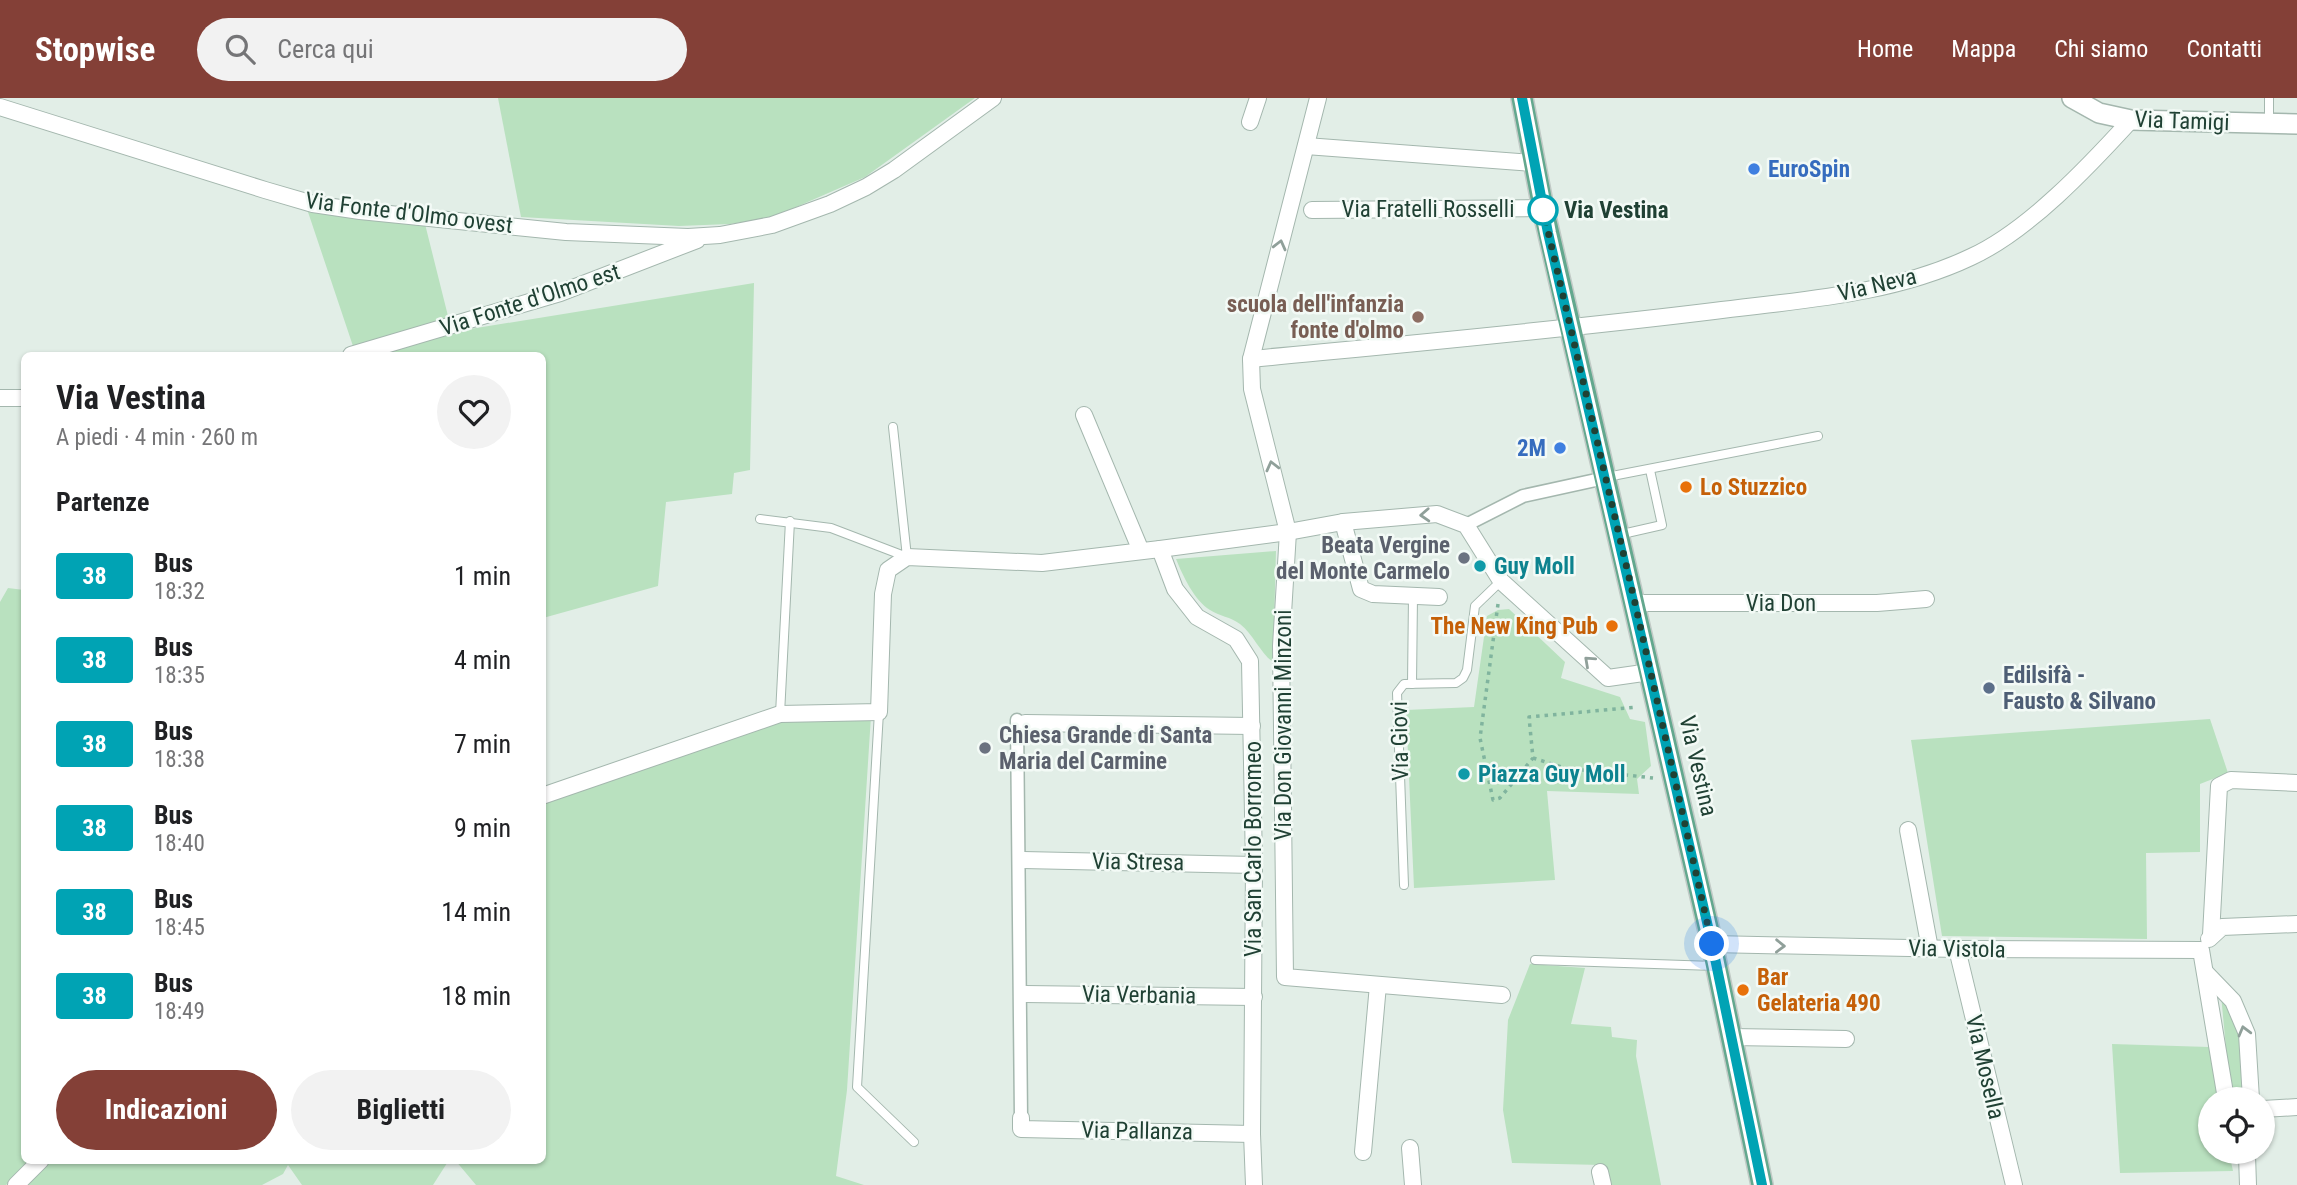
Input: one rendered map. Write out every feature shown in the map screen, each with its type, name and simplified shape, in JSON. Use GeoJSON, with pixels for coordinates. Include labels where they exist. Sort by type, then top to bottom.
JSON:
{"type":"FeatureCollection","features":[{"type":"Feature","properties":{"kind":"main road","name":"Via Vestina"},"geometry":{"type":"LineString","coordinates":[[1522,98],[1543,208],[1712,944],[1762,1185]]}},
{"type":"Feature","properties":{"kind":"street"},"geometry":{"type":"LineString","coordinates":[[706,237],[772,225],[853,193],[909,160],[993,98]]}},
{"type":"Feature","properties":{"kind":"street"},"geometry":{"type":"LineString","coordinates":[[1250,122],[1258,98]]}},
{"type":"Feature","properties":{"kind":"street","name":"Via Don Giovanni Minzoni"},"geometry":{"type":"LineString","coordinates":[[1318,98],[1251,359],[1252,389],[1288,532],[1281,646],[1285,977],[1502,995]]}},
{"type":"Feature","properties":{"kind":"street","name":"Via Tamigi"},"geometry":{"type":"LineString","coordinates":[[2072,98],[2099,113],[2131,120],[2297,124]]}},
{"type":"Feature","properties":{"kind":"street","name":"Via Fonte d'Olmo ovest"},"geometry":{"type":"LineString","coordinates":[[0,107],[252,187],[320,205],[575,233],[706,237]]}},
{"type":"Feature","properties":{"kind":"street","name":"Via Neva"},"geometry":{"type":"LineString","coordinates":[[1251,359],[1571,329],[1855,292],[1890,285],[1943,269],[1991,247],[2072,181],[2131,120]]}},
{"type":"Feature","properties":{"kind":"street"},"geometry":{"type":"LineString","coordinates":[[1306,146],[1534,163]]}},
{"type":"Feature","properties":{"kind":"street","name":"Via Fratelli Rosselli"},"geometry":{"type":"LineString","coordinates":[[1312,210],[1543,208]]}},
{"type":"Feature","properties":{"kind":"street","name":"Via Fonte d'Olmo est"},"geometry":{"type":"LineString","coordinates":[[361,352],[560,293],[706,237]]}},
{"type":"Feature","properties":{"kind":"street"},"geometry":{"type":"LineString","coordinates":[[0,398],[21,398]]}},
{"type":"Feature","properties":{"kind":"street"},"geometry":{"type":"LineString","coordinates":[[1084,415],[1141,551]]}},
{"type":"Feature","properties":{"kind":"street"},"geometry":{"type":"LineString","coordinates":[[1466,525],[1523,496],[1605,478]]}},
{"type":"Feature","properties":{"kind":"street"},"geometry":{"type":"LineString","coordinates":[[546,795],[780,713],[879,712],[883,594],[888,570],[907,557],[1042,562],[1160,550],[1343,522],[1437,514],[1466,525],[1499,583],[1608,678],[1650,672]]}},
{"type":"Feature","properties":{"kind":"street"},"geometry":{"type":"LineString","coordinates":[[1343,522],[1361,589],[1373,594],[1439,597]]}},
{"type":"Feature","properties":{"kind":"street","name":"Via San Carlo Borromeo"},"geometry":{"type":"LineString","coordinates":[[1160,550],[1175,589],[1198,617],[1236,639],[1250,661],[1254,865],[1254,1185]]}},
{"type":"Feature","properties":{"kind":"street","name":"Via Don"},"geometry":{"type":"LineString","coordinates":[[1635,603],[1877,603],[1926,599]]}},
{"type":"Feature","properties":{"kind":"street"},"geometry":{"type":"LineString","coordinates":[[1021,1124],[1021,721],[1252,726]]}},
{"type":"Feature","properties":{"kind":"street"},"geometry":{"type":"LineString","coordinates":[[2211,935],[2219,786],[2231,780],[2297,783]]}},
{"type":"Feature","properties":{"kind":"street"},"geometry":{"type":"LineString","coordinates":[[1908,830],[1930,949]]}},
{"type":"Feature","properties":{"kind":"street","name":"Via Stresa"},"geometry":{"type":"LineString","coordinates":[[1021,860],[1254,865]]}},
{"type":"Feature","properties":{"kind":"street"},"geometry":{"type":"LineString","coordinates":[[2223,1087],[2202,950],[2211,935],[2222,927],[2297,924]]}},
{"type":"Feature","properties":{"kind":"street","name":"Via Vistola"},"geometry":{"type":"LineString","coordinates":[[1712,944],[1930,949],[2202,950]]}},
{"type":"Feature","properties":{"kind":"street","name":"Via Mosella"},"geometry":{"type":"LineString","coordinates":[[1957,949],[2014,1185]]}},
{"type":"Feature","properties":{"kind":"street"},"geometry":{"type":"LineString","coordinates":[[2205,972],[2234,1001],[2247,1034],[2250,1087]]}},
{"type":"Feature","properties":{"kind":"street"},"geometry":{"type":"LineString","coordinates":[[1363,1152],[1378,985]]}},
{"type":"Feature","properties":{"kind":"street","name":"Via Verbania"},"geometry":{"type":"LineString","coordinates":[[1022,994],[1254,997]]}},
{"type":"Feature","properties":{"kind":"street"},"geometry":{"type":"LineString","coordinates":[[1731,1037],[1846,1039]]}},
{"type":"Feature","properties":{"kind":"street"},"geometry":{"type":"LineString","coordinates":[[2275,1108],[2297,1107]]}},
{"type":"Feature","properties":{"kind":"street","name":"Via Pallanza"},"geometry":{"type":"LineString","coordinates":[[1021,1124],[1252,1134]]}},
{"type":"Feature","properties":{"kind":"street"},"geometry":{"type":"LineString","coordinates":[[1410,1148],[1413,1185]]}},
{"type":"Feature","properties":{"kind":"street"},"geometry":{"type":"LineString","coordinates":[[16,1185],[37,1164]]}},
{"type":"Feature","properties":{"kind":"street"},"geometry":{"type":"LineString","coordinates":[[2247,1164],[2248,1185]]}},
{"type":"Feature","properties":{"kind":"lane"},"geometry":{"type":"LineString","coordinates":[[2269,98],[2269,123]]}},
{"type":"Feature","properties":{"kind":"lane"},"geometry":{"type":"LineString","coordinates":[[760,519],[831,528],[907,557],[894,427]]}},
{"type":"Feature","properties":{"kind":"lane"},"geometry":{"type":"LineString","coordinates":[[1605,478],[1818,436]]}},
{"type":"Feature","properties":{"kind":"lane"},"geometry":{"type":"LineString","coordinates":[[1618,535],[1662,525],[1650,470]]}},
{"type":"Feature","properties":{"kind":"lane"},"geometry":{"type":"LineString","coordinates":[[780,713],[790,521]]}},
{"type":"Feature","properties":{"kind":"lane","name":"Via Giovi"},"geometry":{"type":"LineString","coordinates":[[1404,885],[1397,693],[1404,684],[1457,683],[1463,678],[1468,670],[1475,606],[1499,583]]}},
{"type":"Feature","properties":{"kind":"lane"},"geometry":{"type":"LineString","coordinates":[[1412,684],[1413,596]]}},
{"type":"Feature","properties":{"kind":"lane"},"geometry":{"type":"LineString","coordinates":[[879,712],[857,1087],[914,1142]]}},
{"type":"Feature","properties":{"kind":"lane"},"geometry":{"type":"LineString","coordinates":[[1535,960],[1716,966]]}},
{"type":"Feature","properties":{"kind":"path"},"geometry":{"type":"LineString","coordinates":[[1499,583],[1498,610],[1480,738],[1493,800],[1500,799],[1533,758],[1529,717],[1658,706]]}},
{"type":"Feature","properties":{"kind":"path"},"geometry":{"type":"LineString","coordinates":[[1533,758],[1565,768],[1641,775],[1662,780]]}},
{"type":"Feature","properties":{"kind":"green space"},"geometry":{"type":"Polygon","coordinates":[[[498,98],[975,98],[865,177],[771,218],[730,224],[679,226],[521,217],[498,98]]]}},
{"type":"Feature","properties":{"kind":"green space"},"geometry":{"type":"Polygon","coordinates":[[[308,212],[425,224],[452,332],[754,283],[750,470],[734,473],[732,494],[666,502],[658,586],[546,617],[546,352],[355,352],[308,212]]]}},
{"type":"Feature","properties":{"kind":"green space"},"geometry":{"type":"Polygon","coordinates":[[[1276,551],[1273,662],[1240,624],[1204,606],[1194,594],[1176,559],[1276,551]]]}},
{"type":"Feature","properties":{"kind":"green space"},"geometry":{"type":"Polygon","coordinates":[[[8,588],[21,590],[21,1164],[26,1164],[6,1185],[0,1185],[0,602],[8,588]]]}},
{"type":"Feature","properties":{"kind":"green space"},"geometry":{"type":"Polygon","coordinates":[[[1509,609],[1565,662],[1561,678],[1620,697],[1630,719],[1645,722],[1651,766],[1637,779],[1639,794],[1547,791],[1555,880],[1414,888],[1406,710],[1474,707],[1487,616],[1498,610],[1509,609]]]}},
{"type":"Feature","properties":{"kind":"green space"},"geometry":{"type":"Polygon","coordinates":[[[871,716],[847,1090],[836,1176],[864,1185],[476,1185],[458,1164],[546,1164],[546,799],[781,719],[871,716]]]}},
{"type":"Feature","properties":{"kind":"green space"},"geometry":{"type":"Polygon","coordinates":[[[2210,719],[2228,773],[2200,784],[2200,852],[2146,853],[2147,939],[1942,936],[1911,740],[2210,719]]]}},
{"type":"Feature","properties":{"kind":"green space"},"geometry":{"type":"Polygon","coordinates":[[[1530,964],[1585,968],[1571,1024],[1611,1027],[1612,1037],[1637,1040],[1636,1056],[1661,1185],[1606,1185],[1602,1165],[1512,1163],[1503,1110],[1508,1020],[1530,964]]]}},
{"type":"Feature","properties":{"kind":"green space"},"geometry":{"type":"Polygon","coordinates":[[[2221,995],[2237,1018],[2243,1076],[2242,1087],[2230,1087],[2221,995]]]}},
{"type":"Feature","properties":{"kind":"green space"},"geometry":{"type":"Polygon","coordinates":[[[2112,1044],[2209,1047],[2217,1087],[2198,1087],[2198,1164],[2232,1164],[2233,1171],[2120,1173],[2112,1044]]]}},
{"type":"Feature","properties":{"kind":"green space"},"geometry":{"type":"Polygon","coordinates":[[[45,1164],[446,1164],[433,1185],[302,1185],[288,1165],[283,1174],[262,1185],[25,1185],[45,1164]]]}},
{"type":"Feature","properties":{"kind":"bus line","name":"38"},"geometry":{"type":"LineString","coordinates":[[1522,98],[1548,233],[1712,944],[1762,1185]]}},
{"type":"Feature","properties":{"kind":"place","name":"EuroSpin"},"geometry":{"type":"Point","coordinates":[1754,169]}},
{"type":"Feature","properties":{"kind":"place","name":"Via Vestina"},"geometry":{"type":"Point","coordinates":[1543,210]}},
{"type":"Feature","properties":{"kind":"place","name":"scuola dell'infanzia fonte d'olmo"},"geometry":{"type":"Point","coordinates":[1418,317]}},
{"type":"Feature","properties":{"kind":"place","name":"2M"},"geometry":{"type":"Point","coordinates":[1560,448]}},
{"type":"Feature","properties":{"kind":"place","name":"Lo Stuzzico"},"geometry":{"type":"Point","coordinates":[1686,487]}},
{"type":"Feature","properties":{"kind":"place","name":"Beata Vergine del Monte Carmelo"},"geometry":{"type":"Point","coordinates":[1464,558]}},
{"type":"Feature","properties":{"kind":"place","name":"Guy Moll"},"geometry":{"type":"Point","coordinates":[1480,566]}},
{"type":"Feature","properties":{"kind":"place","name":"The New King Pub"},"geometry":{"type":"Point","coordinates":[1612,626]}},
{"type":"Feature","properties":{"kind":"place","name":"Edilsifà - Fausto & Silvano"},"geometry":{"type":"Point","coordinates":[1989,688]}},
{"type":"Feature","properties":{"kind":"place","name":"Chiesa Grande di Santa Maria del Carmine"},"geometry":{"type":"Point","coordinates":[985,748]}},
{"type":"Feature","properties":{"kind":"place","name":"Piazza Guy Moll"},"geometry":{"type":"Point","coordinates":[1464,774]}},
{"type":"Feature","properties":{"kind":"place","name":"Bar Gelateria 490"},"geometry":{"type":"Point","coordinates":[1743,990]}},
{"type":"Feature","properties":{"kind":"route"},"geometry":{"type":"LineString","coordinates":[[1543,210],[1712,944]]}}]}
